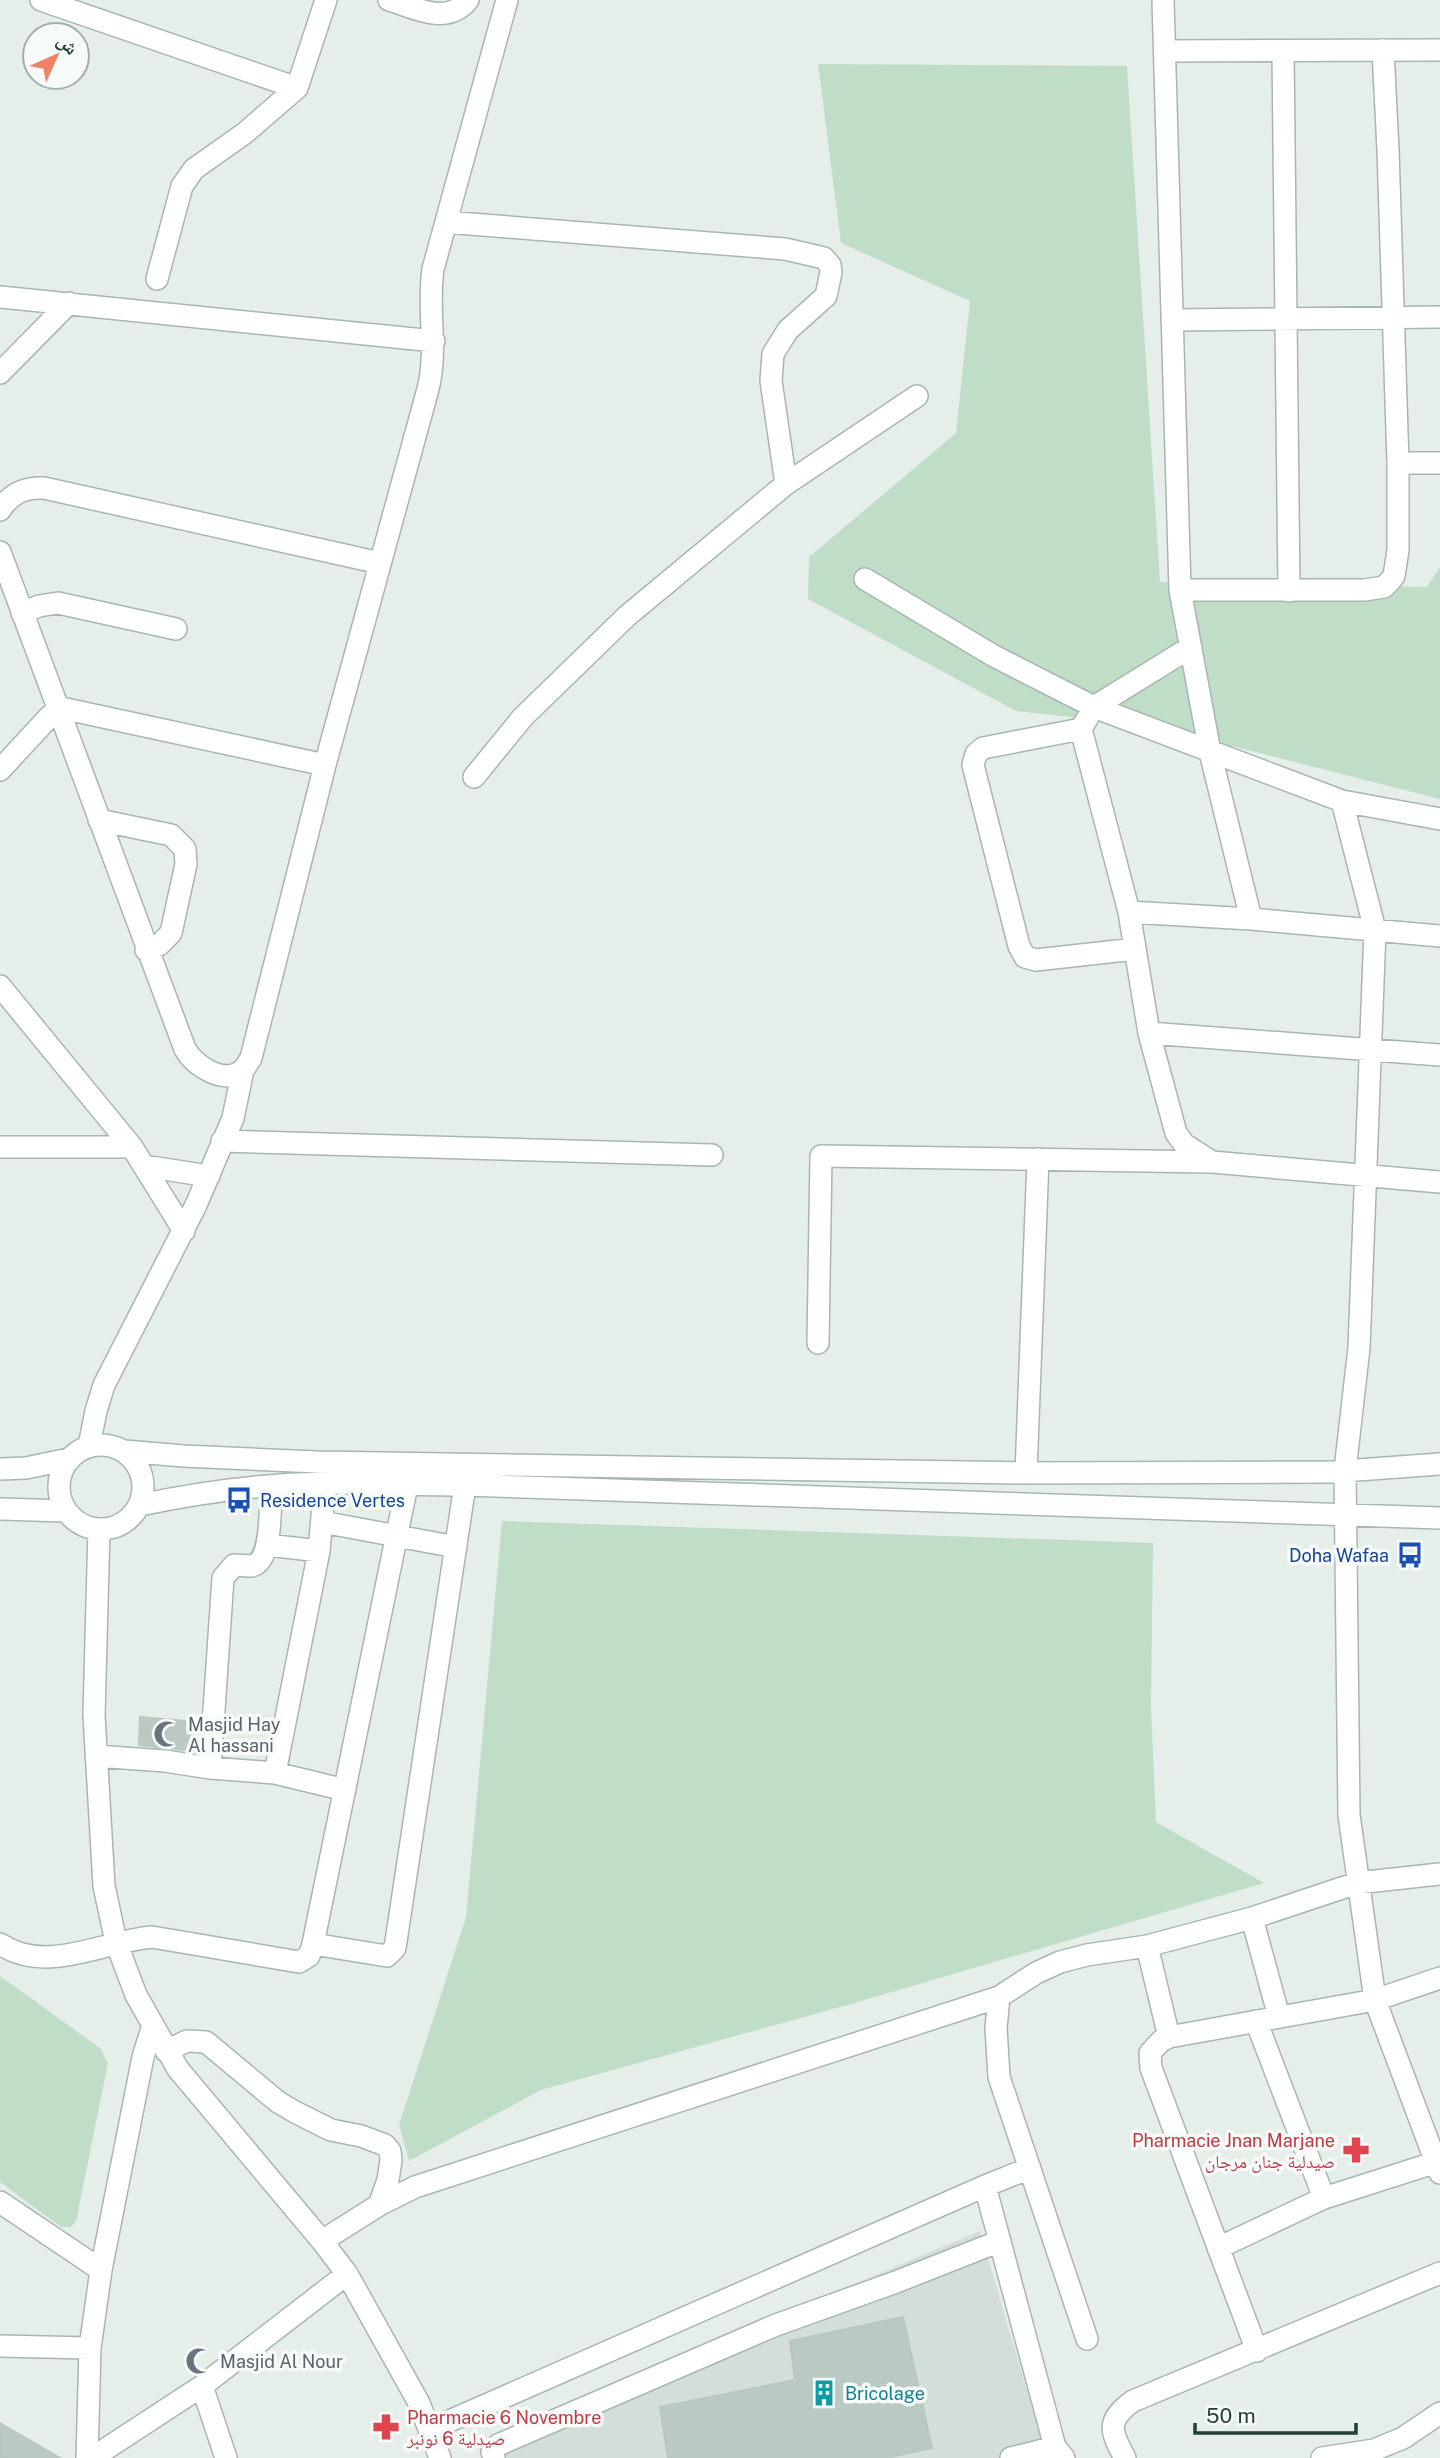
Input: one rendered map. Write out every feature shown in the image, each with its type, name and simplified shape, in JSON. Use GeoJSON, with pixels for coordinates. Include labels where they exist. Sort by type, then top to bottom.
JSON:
{"type":"FeatureCollection","features":[{"type":"Feature","properties":{"kind":"street"},"geometry":{"type":"LineString","coordinates":[[41,0],[297,88]]}},
{"type":"Feature","properties":{"kind":"street"},"geometry":{"type":"LineString","coordinates":[[158,279],[182,186],[194,169],[245,133],[297,88],[326,0]]}},
{"type":"Feature","properties":{"kind":"street"},"geometry":{"type":"LineString","coordinates":[[389,0],[441,15],[452,14],[468,0]]}},
{"type":"Feature","properties":{"kind":"street"},"geometry":{"type":"LineString","coordinates":[[89,1446],[104,1385],[184,1231],[209,1176],[233,1118],[243,1070],[255,1045],[325,765],[431,376],[434,341],[430,285],[507,0]]}},
{"type":"Feature","properties":{"kind":"street"},"geometry":{"type":"LineString","coordinates":[[1163,0],[1180,590],[1210,752],[1251,919]]}},
{"type":"Feature","properties":{"kind":"street"},"geometry":{"type":"LineString","coordinates":[[1180,590],[1364,590],[1384,587],[1394,576],[1398,550],[1398,463],[1383,50]]}},
{"type":"Feature","properties":{"kind":"street"},"geometry":{"type":"LineString","coordinates":[[1166,51],[1440,50]]}},
{"type":"Feature","properties":{"kind":"street"},"geometry":{"type":"LineString","coordinates":[[1283,51],[1289,591]]}},
{"type":"Feature","properties":{"kind":"street"},"geometry":{"type":"LineString","coordinates":[[446,222],[785,249],[824,258],[831,265],[826,296],[788,330],[773,354],[771,381],[786,484]]}},
{"type":"Feature","properties":{"kind":"street"},"geometry":{"type":"LineString","coordinates":[[0,297],[434,341]]}},
{"type":"Feature","properties":{"kind":"street"},"geometry":{"type":"LineString","coordinates":[[0,373],[69,303]]}},
{"type":"Feature","properties":{"kind":"street"},"geometry":{"type":"LineString","coordinates":[[1172,320],[1440,317]]}},
{"type":"Feature","properties":{"kind":"street"},"geometry":{"type":"LineString","coordinates":[[474,778],[523,717],[627,616],[786,484],[917,396]]}},
{"type":"Feature","properties":{"kind":"street"},"geometry":{"type":"LineString","coordinates":[[1398,463],[1440,463]]}},
{"type":"Feature","properties":{"kind":"street"},"geometry":{"type":"LineString","coordinates":[[0,510],[13,495],[22,490],[44,488],[380,563]]}},
{"type":"Feature","properties":{"kind":"street"},"geometry":{"type":"LineString","coordinates":[[0,552],[146,950],[190,1058],[222,1075],[243,1070]]}},
{"type":"Feature","properties":{"kind":"street"},"geometry":{"type":"LineString","coordinates":[[865,579],[993,656],[1094,707],[1342,801],[1440,819]]}},
{"type":"Feature","properties":{"kind":"street"},"geometry":{"type":"LineString","coordinates":[[22,613],[39,606],[58,603],[176,629]]}},
{"type":"Feature","properties":{"kind":"street"},"geometry":{"type":"LineString","coordinates":[[1191,648],[1094,707],[1081,729],[1129,912],[1149,1033],[1176,1133],[1184,1144],[1212,1162]]}},
{"type":"Feature","properties":{"kind":"street"},"geometry":{"type":"LineString","coordinates":[[1,768],[50,716],[60,710],[72,709],[325,765]]}},
{"type":"Feature","properties":{"kind":"street"},"geometry":{"type":"LineString","coordinates":[[1081,729],[984,748],[976,754],[973,765],[979,792],[1019,946],[1025,957],[1036,960],[1135,949]]}},
{"type":"Feature","properties":{"kind":"street"},"geometry":{"type":"LineString","coordinates":[[1218,2248],[1324,2198],[1439,2165],[1375,2000],[1349,1815],[1345,1470],[1359,1348],[1375,930],[1342,801]]}},
{"type":"Feature","properties":{"kind":"street"},"geometry":{"type":"LineString","coordinates":[[99,820],[172,835],[185,849],[186,864],[171,933],[159,945],[146,950]]}},
{"type":"Feature","properties":{"kind":"street"},"geometry":{"type":"LineString","coordinates":[[1129,912],[1251,919],[1440,936]]}},
{"type":"Feature","properties":{"kind":"street"},"geometry":{"type":"LineString","coordinates":[[0,986],[132,1147],[184,1231]]}},
{"type":"Feature","properties":{"kind":"street"},"geometry":{"type":"LineString","coordinates":[[1149,1033],[1440,1055]]}},
{"type":"Feature","properties":{"kind":"street"},"geometry":{"type":"LineString","coordinates":[[222,1141],[712,1155]]}},
{"type":"Feature","properties":{"kind":"street"},"geometry":{"type":"LineString","coordinates":[[0,1147],[132,1147]]}},
{"type":"Feature","properties":{"kind":"street"},"geometry":{"type":"LineString","coordinates":[[818,1343],[821,1156],[1212,1162],[1440,1182]]}},
{"type":"Feature","properties":{"kind":"street"},"geometry":{"type":"LineString","coordinates":[[1026,1472],[1038,1159]]}},
{"type":"Feature","properties":{"kind":"street"},"geometry":{"type":"LineString","coordinates":[[144,1166],[209,1176]]}},
{"type":"Feature","properties":{"kind":"street"},"geometry":{"type":"LineString","coordinates":[[124,1451],[140,1469],[143,1493],[140,1505],[133,1516],[123,1524],[111,1528],[99,1529],[80,1524],[66,1511],[61,1501],[59,1479],[69,1459],[78,1451],[101,1444],[124,1451],[317,1462],[1026,1472],[1345,1470],[1440,1464]]}},
{"type":"Feature","properties":{"kind":"street"},"geometry":{"type":"LineString","coordinates":[[0,1469],[26,1468],[69,1459]]}},
{"type":"Feature","properties":{"kind":"street"},"geometry":{"type":"LineString","coordinates":[[140,1505],[188,1495],[325,1483],[465,1485],[1440,1518]]}},
{"type":"Feature","properties":{"kind":"street"},"geometry":{"type":"LineString","coordinates":[[275,1773],[319,1551],[325,1483]]}},
{"type":"Feature","properties":{"kind":"street"},"geometry":{"type":"LineString","coordinates":[[0,1944],[25,1954],[47,1957],[152,1937],[299,1962],[309,1956],[407,1485]]}},
{"type":"Feature","properties":{"kind":"street"},"geometry":{"type":"LineString","coordinates":[[313,1944],[387,1956],[395,1948],[465,1485]]}},
{"type":"Feature","properties":{"kind":"street"},"geometry":{"type":"LineString","coordinates":[[210,1768],[223,1578],[234,1565],[252,1566],[261,1561],[268,1545],[271,1486]]}},
{"type":"Feature","properties":{"kind":"street"},"geometry":{"type":"LineString","coordinates":[[0,1509],[66,1511]]}},
{"type":"Feature","properties":{"kind":"street"},"geometry":{"type":"LineString","coordinates":[[322,1522],[456,1547]]}},
{"type":"Feature","properties":{"kind":"street"},"geometry":{"type":"LineString","coordinates":[[99,1529],[94,1716],[104,1886],[116,1942],[136,1995],[178,2069],[347,2274],[419,2403],[440,2458]]}},
{"type":"Feature","properties":{"kind":"street"},"geometry":{"type":"LineString","coordinates":[[268,1545],[319,1551]]}},
{"type":"Feature","properties":{"kind":"street"},"geometry":{"type":"LineString","coordinates":[[96,1756],[165,1760],[210,1768],[275,1773],[345,1790]]}},
{"type":"Feature","properties":{"kind":"street"},"geometry":{"type":"LineString","coordinates":[[322,2241],[379,2205],[415,2187],[999,1997],[1036,1973],[1060,1962],[1147,1946],[1252,1918],[1357,1883],[1440,1874]]}},
{"type":"Feature","properties":{"kind":"street"},"geometry":{"type":"LineString","coordinates":[[1252,1918],[1279,2017]]}},
{"type":"Feature","properties":{"kind":"street"},"geometry":{"type":"LineString","coordinates":[[1147,1946],[1169,2037]]}},
{"type":"Feature","properties":{"kind":"street"},"geometry":{"type":"LineString","coordinates":[[1257,2351],[1151,2068],[1150,2053],[1169,2037],[1375,2000],[1440,1978]]}},
{"type":"Feature","properties":{"kind":"street"},"geometry":{"type":"LineString","coordinates":[[999,1997],[996,2028],[999,2077],[1087,2339]]}},
{"type":"Feature","properties":{"kind":"street"},"geometry":{"type":"LineString","coordinates":[[1256,2021],[1324,2198]]}},
{"type":"Feature","properties":{"kind":"street"},"geometry":{"type":"LineString","coordinates":[[89,2458],[90,2348],[100,2270],[143,2057],[153,2025]]}},
{"type":"Feature","properties":{"kind":"street"},"geometry":{"type":"LineString","coordinates":[[166,2051],[193,2039],[206,2042],[271,2096],[295,2112],[331,2130],[361,2136],[385,2145],[390,2151],[391,2160],[388,2180],[379,2205]]}},
{"type":"Feature","properties":{"kind":"street"},"geometry":{"type":"LineString","coordinates":[[429,2430],[1030,2168]]}},
{"type":"Feature","properties":{"kind":"street"},"geometry":{"type":"LineString","coordinates":[[985,2186],[1060,2453],[1011,2458]]}},
{"type":"Feature","properties":{"kind":"street"},"geometry":{"type":"LineString","coordinates":[[0,2202],[100,2270]]}},
{"type":"Feature","properties":{"kind":"street"},"geometry":{"type":"LineString","coordinates":[[494,2458],[492,2452],[498,2445],[738,2342],[1000,2241]]}},
{"type":"Feature","properties":{"kind":"street"},"geometry":{"type":"LineString","coordinates":[[1125,2458],[1113,2435],[1114,2420],[1119,2411],[1133,2401],[1440,2273]]}},
{"type":"Feature","properties":{"kind":"street"},"geometry":{"type":"LineString","coordinates":[[89,2458],[202,2386],[347,2274]]}},
{"type":"Feature","properties":{"kind":"street"},"geometry":{"type":"LineString","coordinates":[[0,2346],[90,2348]]}},
{"type":"Feature","properties":{"kind":"street"},"geometry":{"type":"LineString","coordinates":[[202,2386],[226,2458]]}},
{"type":"Feature","properties":{"kind":"street"},"geometry":{"type":"LineString","coordinates":[[1322,2458],[1374,2450],[1403,2438],[1440,2413]]}},
{"type":"Feature","properties":{"kind":"shaded area"},"geometry":{"type":"Polygon","coordinates":[[[980,2231],[1047,2458],[482,2458],[477,2443],[980,2231]]]}},
{"type":"Feature","properties":{"kind":"green space"},"geometry":{"type":"Polygon","coordinates":[[[818,64],[1127,66],[1160,582],[1427,587],[1440,567],[1440,799],[1153,726],[1016,711],[808,599],[809,557],[956,433],[970,301],[841,243],[818,64]]]}},
{"type":"Feature","properties":{"kind":"green space"},"geometry":{"type":"Polygon","coordinates":[[[502,1521],[1153,1543],[1151,1706],[1156,1822],[1264,1883],[851,2004],[541,2090],[409,2161],[399,2125],[466,1917],[502,1521]]]}},
{"type":"Feature","properties":{"kind":"green space"},"geometry":{"type":"Polygon","coordinates":[[[0,1976],[100,2048],[108,2063],[76,2221],[71,2227],[61,2227],[0,2182],[0,1976]]]}},
{"type":"Feature","properties":{"kind":"building","name":"Masjid Hay Al hassani"},"geometry":{"type":"Polygon","coordinates":[[[140,1717],[195,1722],[193,1751],[139,1745],[140,1717]]]}},
{"type":"Feature","properties":{"kind":"building","name":"Bricolage"},"geometry":{"type":"Polygon","coordinates":[[[903,2317],[932,2448],[886,2458],[668,2458],[660,2407],[795,2380],[790,2341],[903,2317]]]}},
{"type":"Feature","properties":{"kind":"building"},"geometry":{"type":"Polygon","coordinates":[[[0,2423],[60,2458],[0,2458],[0,2423]]]}},
{"type":"Feature","properties":{"kind":"place","name":"Residence Vertes"},"geometry":{"type":"Point","coordinates":[239,1500]}},
{"type":"Feature","properties":{"kind":"place","name":"Doha Wafaa"},"geometry":{"type":"Point","coordinates":[1410,1555]}},
{"type":"Feature","properties":{"kind":"place","name":"Masjid Hay Al hassani"},"geometry":{"type":"Point","coordinates":[167,1734]}},
{"type":"Feature","properties":{"kind":"place","name":"Pharmacie Jnan Marjane صيدلية جنان مرجان"},"geometry":{"type":"Point","coordinates":[1356,2150]}},
{"type":"Feature","properties":{"kind":"place","name":"Masjid Al Nour"},"geometry":{"type":"Point","coordinates":[199,2361]}},
{"type":"Feature","properties":{"kind":"place","name":"Bricolage"},"geometry":{"type":"Point","coordinates":[824,2393]}},
{"type":"Feature","properties":{"kind":"place","name":"Pharmacie 6 Novembre صيدلية 6 نونبر"},"geometry":{"type":"Point","coordinates":[386,2427]}}]}
